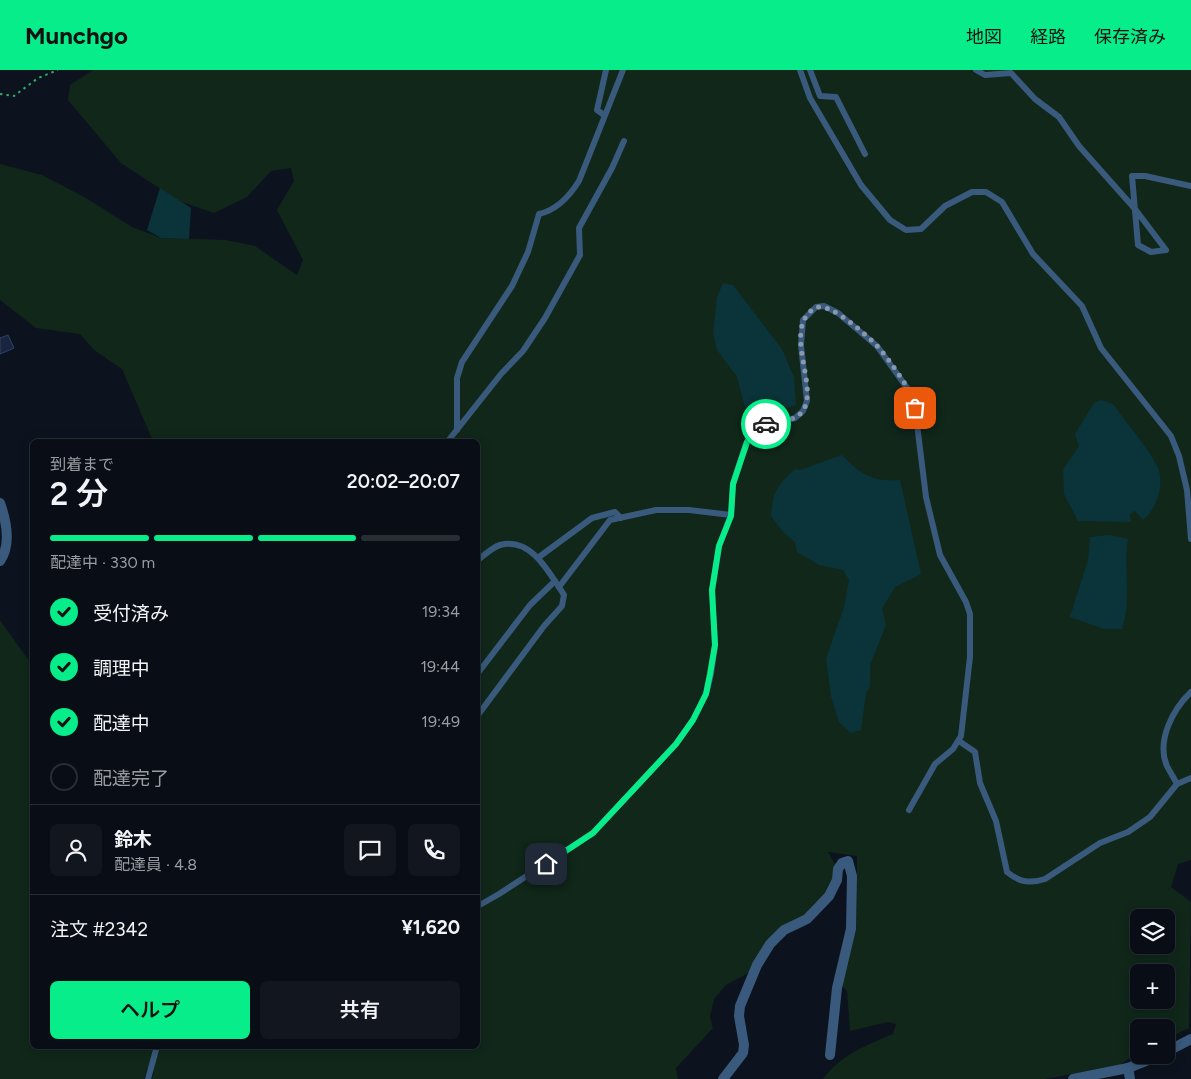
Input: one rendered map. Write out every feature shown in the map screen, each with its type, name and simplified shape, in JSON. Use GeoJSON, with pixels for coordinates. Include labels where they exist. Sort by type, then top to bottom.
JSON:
{"type":"FeatureCollection","features":[{"type":"Feature","properties":{"kind":"street"},"geometry":{"type":"LineString","coordinates":[[0,503],[7,537],[5,550],[0,561]]}},
{"type":"Feature","properties":{"kind":"street"},"geometry":{"type":"LineString","coordinates":[[723,1079],[743,1053],[744,1045],[739,1016],[740,1006],[757,965],[770,944],[784,930],[807,919],[829,896],[837,880],[838,869],[842,863],[848,861],[852,876],[851,929],[837,988],[830,1055]]}},
{"type":"Feature","properties":{"kind":"street"},"geometry":{"type":"LineString","coordinates":[[1175,1047],[1191,1039]]}},
{"type":"Feature","properties":{"kind":"street"},"geometry":{"type":"LineString","coordinates":[[1073,1079],[1128,1068],[1138,1064]]}},
{"type":"Feature","properties":{"kind":"street"},"geometry":{"type":"LineString","coordinates":[[1128,1068],[1130,1079]]}},
{"type":"Feature","properties":{"kind":"lane"},"geometry":{"type":"LineString","coordinates":[[604,115],[597,110],[606,70]]}},
{"type":"Feature","properties":{"kind":"lane"},"geometry":{"type":"LineString","coordinates":[[457,430],[457,378],[462,362],[512,286],[528,252],[538,214],[549,212],[570,196],[579,181],[623,70]]}},
{"type":"Feature","properties":{"kind":"lane"},"geometry":{"type":"LineString","coordinates":[[800,70],[810,98],[861,185],[890,220],[906,230],[921,229],[945,206],[972,192],[986,192],[1002,202],[1033,254],[1082,306],[1101,348],[1170,436],[1179,456],[1187,490],[1191,539]]}},
{"type":"Feature","properties":{"kind":"lane"},"geometry":{"type":"LineString","coordinates":[[810,70],[820,96],[836,97],[865,154]]}},
{"type":"Feature","properties":{"kind":"lane"},"geometry":{"type":"LineString","coordinates":[[976,70],[985,75],[1011,73],[1035,99],[1058,117],[1079,146],[1135,209],[1166,250],[1151,252],[1138,246],[1135,209],[1132,176],[1145,176],[1191,186]]}},
{"type":"Feature","properties":{"kind":"lane"},"geometry":{"type":"LineString","coordinates":[[450,439],[501,374],[523,351],[544,318],[580,255],[579,228],[612,168],[624,141]]}},
{"type":"Feature","properties":{"kind":"lane"},"geometry":{"type":"LineString","coordinates":[[480,905],[500,894],[593,833],[676,744],[693,720],[706,694],[715,645],[712,590],[719,546],[731,516],[733,484],[747,442],[756,429],[795,418],[803,411],[808,401],[801,345],[803,320],[816,307],[824,306],[838,313],[877,346],[910,392],[915,408],[926,497],[940,555],[966,602],[970,614],[970,657],[961,736],[953,748],[935,764],[909,810]]}},
{"type":"Feature","properties":{"kind":"lane"},"geometry":{"type":"LineString","coordinates":[[480,670],[530,605],[557,584],[610,520],[656,510],[690,510],[731,516]]}},
{"type":"Feature","properties":{"kind":"lane"},"geometry":{"type":"LineString","coordinates":[[539,557],[592,518],[615,512],[621,518]]}},
{"type":"Feature","properties":{"kind":"lane"},"geometry":{"type":"LineString","coordinates":[[480,559],[499,545],[514,544],[539,557],[564,595],[562,606],[544,626],[480,712]]}},
{"type":"Feature","properties":{"kind":"lane"},"geometry":{"type":"LineString","coordinates":[[1177,784],[1166,765],[1165,739],[1178,707],[1191,692]]}},
{"type":"Feature","properties":{"kind":"lane"},"geometry":{"type":"LineString","coordinates":[[959,741],[975,752],[980,783],[996,821],[1007,872],[1023,882],[1035,882],[1045,879],[1100,843],[1128,832],[1150,817],[1177,784],[1191,778]]}},
{"type":"Feature","properties":{"kind":"lane"},"geometry":{"type":"LineString","coordinates":[[148,1079],[156,1049]]}},
{"type":"Feature","properties":{"kind":"path"},"geometry":{"type":"LineString","coordinates":[[0,94],[14,96],[38,78],[58,70]]}},
{"type":"Feature","properties":{"kind":"shaded area"},"geometry":{"type":"Polygon","coordinates":[[[93,70],[1191,70],[1191,860],[1178,864],[1171,887],[1191,902],[1189,1028],[1175,1035],[1175,1019],[1130,1019],[1130,1058],[1120,1065],[1045,1079],[823,1079],[837,1063],[846,1057],[893,1034],[896,1024],[888,1022],[850,1031],[847,991],[842,986],[856,931],[857,856],[828,852],[836,866],[829,895],[805,918],[783,930],[752,971],[726,985],[714,999],[710,1017],[713,1028],[676,1068],[678,1079],[152,1079],[154,1071],[147,1068],[144,1079],[0,1079],[0,620],[30,662],[30,1049],[480,1049],[480,439],[152,439],[122,369],[94,350],[80,334],[36,328],[0,300],[0,164],[42,175],[86,198],[132,227],[161,238],[226,240],[255,246],[297,275],[303,260],[277,210],[294,181],[291,168],[271,171],[247,197],[214,213],[179,201],[121,163],[68,100],[70,85],[93,70]]]}},
{"type":"Feature","properties":{"kind":"shaded area"},"geometry":{"type":"Polygon","coordinates":[[[160,188],[191,208],[189,239],[161,238],[147,230],[160,188]]]}},
{"type":"Feature","properties":{"kind":"shaded area"},"geometry":{"type":"Polygon","coordinates":[[[723,283],[733,285],[782,349],[794,377],[796,405],[748,419],[737,377],[717,350],[713,333],[717,297],[723,283]]]}},
{"type":"Feature","properties":{"kind":"shaded area"},"geometry":{"type":"Polygon","coordinates":[[[1101,400],[1113,404],[1143,444],[1158,468],[1160,489],[1158,497],[1152,510],[1143,520],[1135,511],[1130,514],[1131,522],[1078,521],[1064,494],[1063,470],[1079,446],[1075,434],[1094,403],[1101,400]]]}},
{"type":"Feature","properties":{"kind":"shaded area"},"geometry":{"type":"Polygon","coordinates":[[[842,455],[855,468],[868,476],[882,480],[900,480],[921,574],[895,587],[882,609],[886,625],[870,665],[870,686],[866,693],[861,730],[851,733],[839,722],[831,696],[826,659],[844,607],[849,580],[843,570],[819,565],[797,552],[795,542],[783,532],[771,516],[777,490],[795,469],[800,470],[842,455]]]}},
{"type":"Feature","properties":{"kind":"shaded area"},"geometry":{"type":"Polygon","coordinates":[[[1110,535],[1128,539],[1126,561],[1127,596],[1122,629],[1104,629],[1070,617],[1088,560],[1090,537],[1110,535]]]}},
{"type":"Feature","properties":{"kind":"building"},"geometry":{"type":"Polygon","coordinates":[[[8,335],[14,348],[0,354],[0,338],[8,335]]]}},
{"type":"Feature","properties":{"kind":"way so far"},"geometry":{"type":"LineString","coordinates":[[766,424],[795,418],[803,411],[808,401],[801,345],[803,320],[816,307],[824,306],[838,313],[877,346],[910,392],[915,408]]}},
{"type":"Feature","properties":{"kind":"route"},"geometry":{"type":"LineString","coordinates":[[546,864],[593,833],[676,744],[693,720],[706,694],[715,645],[712,590],[719,546],[731,516],[733,484],[740,459],[747,442],[756,429],[766,424]]}}]}
